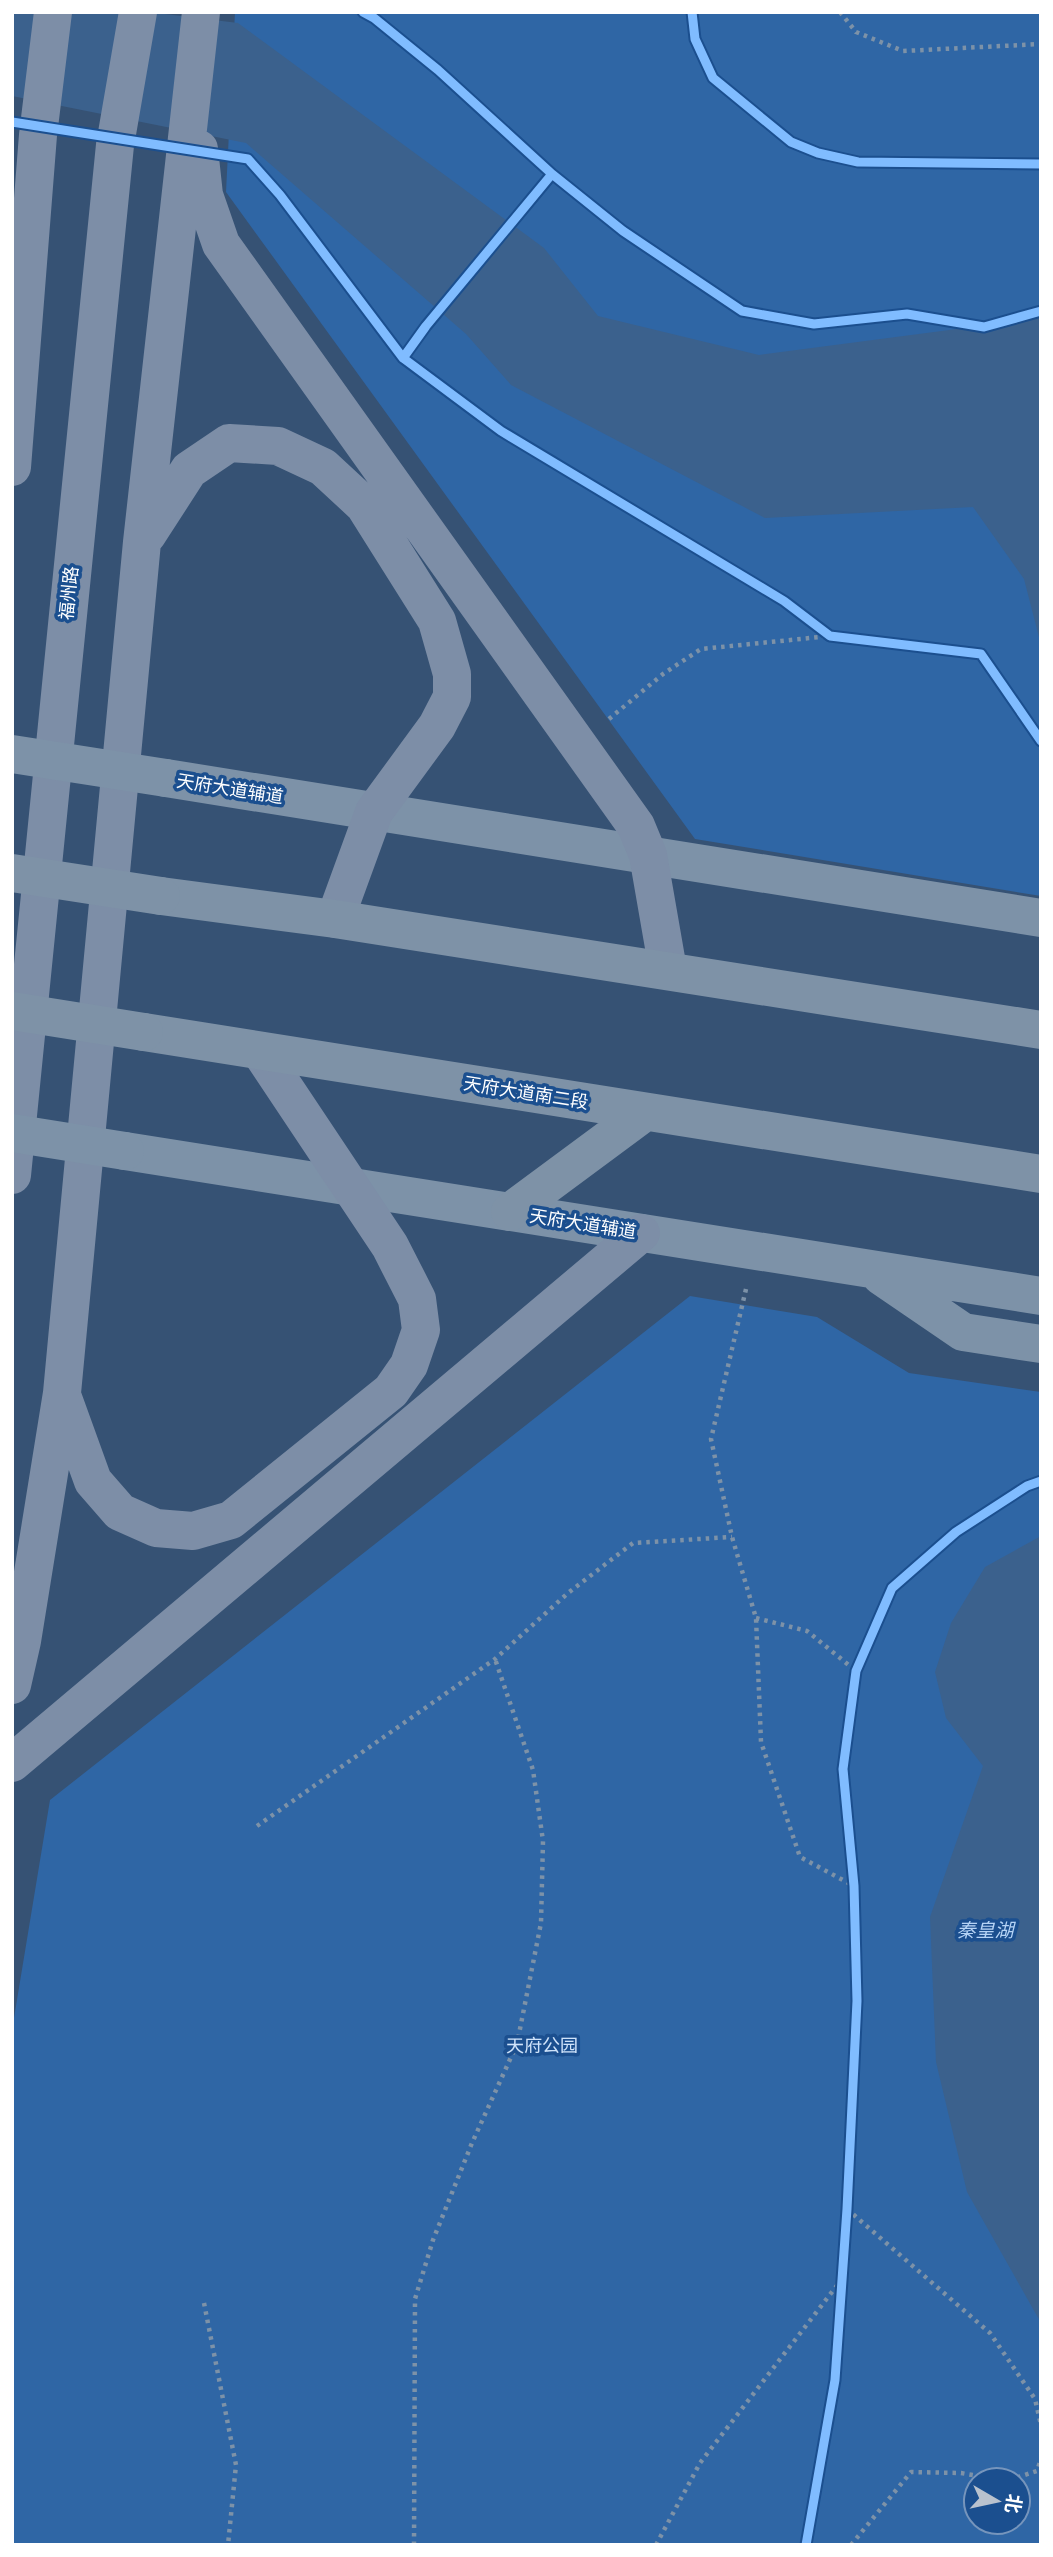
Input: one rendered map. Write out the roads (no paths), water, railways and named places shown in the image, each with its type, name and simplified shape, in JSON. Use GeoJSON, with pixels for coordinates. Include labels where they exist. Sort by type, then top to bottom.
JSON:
{"type":"FeatureCollection","features":[{"type":"Feature","properties":{"kind":"highway"},"geometry":{"type":"LineString","coordinates":[[12,873],[335,919],[1041,1030]]}},
{"type":"Feature","properties":{"kind":"highway","name":"天府大道南二段"},"geometry":{"type":"LineString","coordinates":[[12,1012],[1041,1174]]}},
{"type":"Feature","properties":{"kind":"highway"},"geometry":{"type":"LineString","coordinates":[[510,1212],[645,1112]]}},
{"type":"Feature","properties":{"kind":"main road"},"geometry":{"type":"LineString","coordinates":[[12,467],[38,135],[52,12]]}},
{"type":"Feature","properties":{"kind":"main road","name":"福州路"},"geometry":{"type":"LineString","coordinates":[[12,1175],[115,145],[138,12]]}},
{"type":"Feature","properties":{"kind":"main road"},"geometry":{"type":"LineString","coordinates":[[12,1685],[22,1641],[62,1393],[142,542],[201,12]]}},
{"type":"Feature","properties":{"kind":"main road"},"geometry":{"type":"LineString","coordinates":[[191,88],[204,195],[221,244],[636,826],[648,855],[668,970]]}},
{"type":"Feature","properties":{"kind":"main road"},"geometry":{"type":"LineString","coordinates":[[142,542],[190,470],[229,443],[278,446],[323,467],[365,505],[437,621],[452,674],[452,697],[437,726],[374,812],[335,919]]}},
{"type":"Feature","properties":{"kind":"main road"},"geometry":{"type":"LineString","coordinates":[[62,1393],[93,1481],[120,1512],[156,1528],[193,1531],[232,1521],[391,1391],[409,1365],[421,1330],[417,1299],[390,1247],[260,1051]]}},
{"type":"Feature","properties":{"kind":"main road"},"geometry":{"type":"LineString","coordinates":[[12,1763],[641,1233]]}},
{"type":"Feature","properties":{"kind":"street","name":"天府大道辅道"},"geometry":{"type":"LineString","coordinates":[[12,754],[1041,918]]}},
{"type":"Feature","properties":{"kind":"street","name":"天府大道辅道"},"geometry":{"type":"LineString","coordinates":[[12,1133],[1041,1296]]}},
{"type":"Feature","properties":{"kind":"street"},"geometry":{"type":"LineString","coordinates":[[870,1269],[962,1332],[1041,1344]]}},
{"type":"Feature","properties":{"kind":"water"},"geometry":{"type":"Polygon","coordinates":[[[12,12],[149,12],[238,23],[544,248],[598,316],[759,355],[1041,318],[1041,645],[1024,579],[973,507],[765,518],[511,385],[466,334],[246,143],[12,96],[12,12]]]}},
{"type":"Feature","properties":{"kind":"water","name":"秦皇湖"},"geometry":{"type":"Polygon","coordinates":[[[1041,1536],[1041,2323],[967,2192],[936,2062],[930,1917],[983,1766],[946,1718],[935,1672],[951,1623],[985,1567],[1041,1536]]]}},
{"type":"Feature","properties":{"kind":"park label","name":"天府公园"},"geometry":{"type":"Point","coordinates":[542,2046]}}]}
